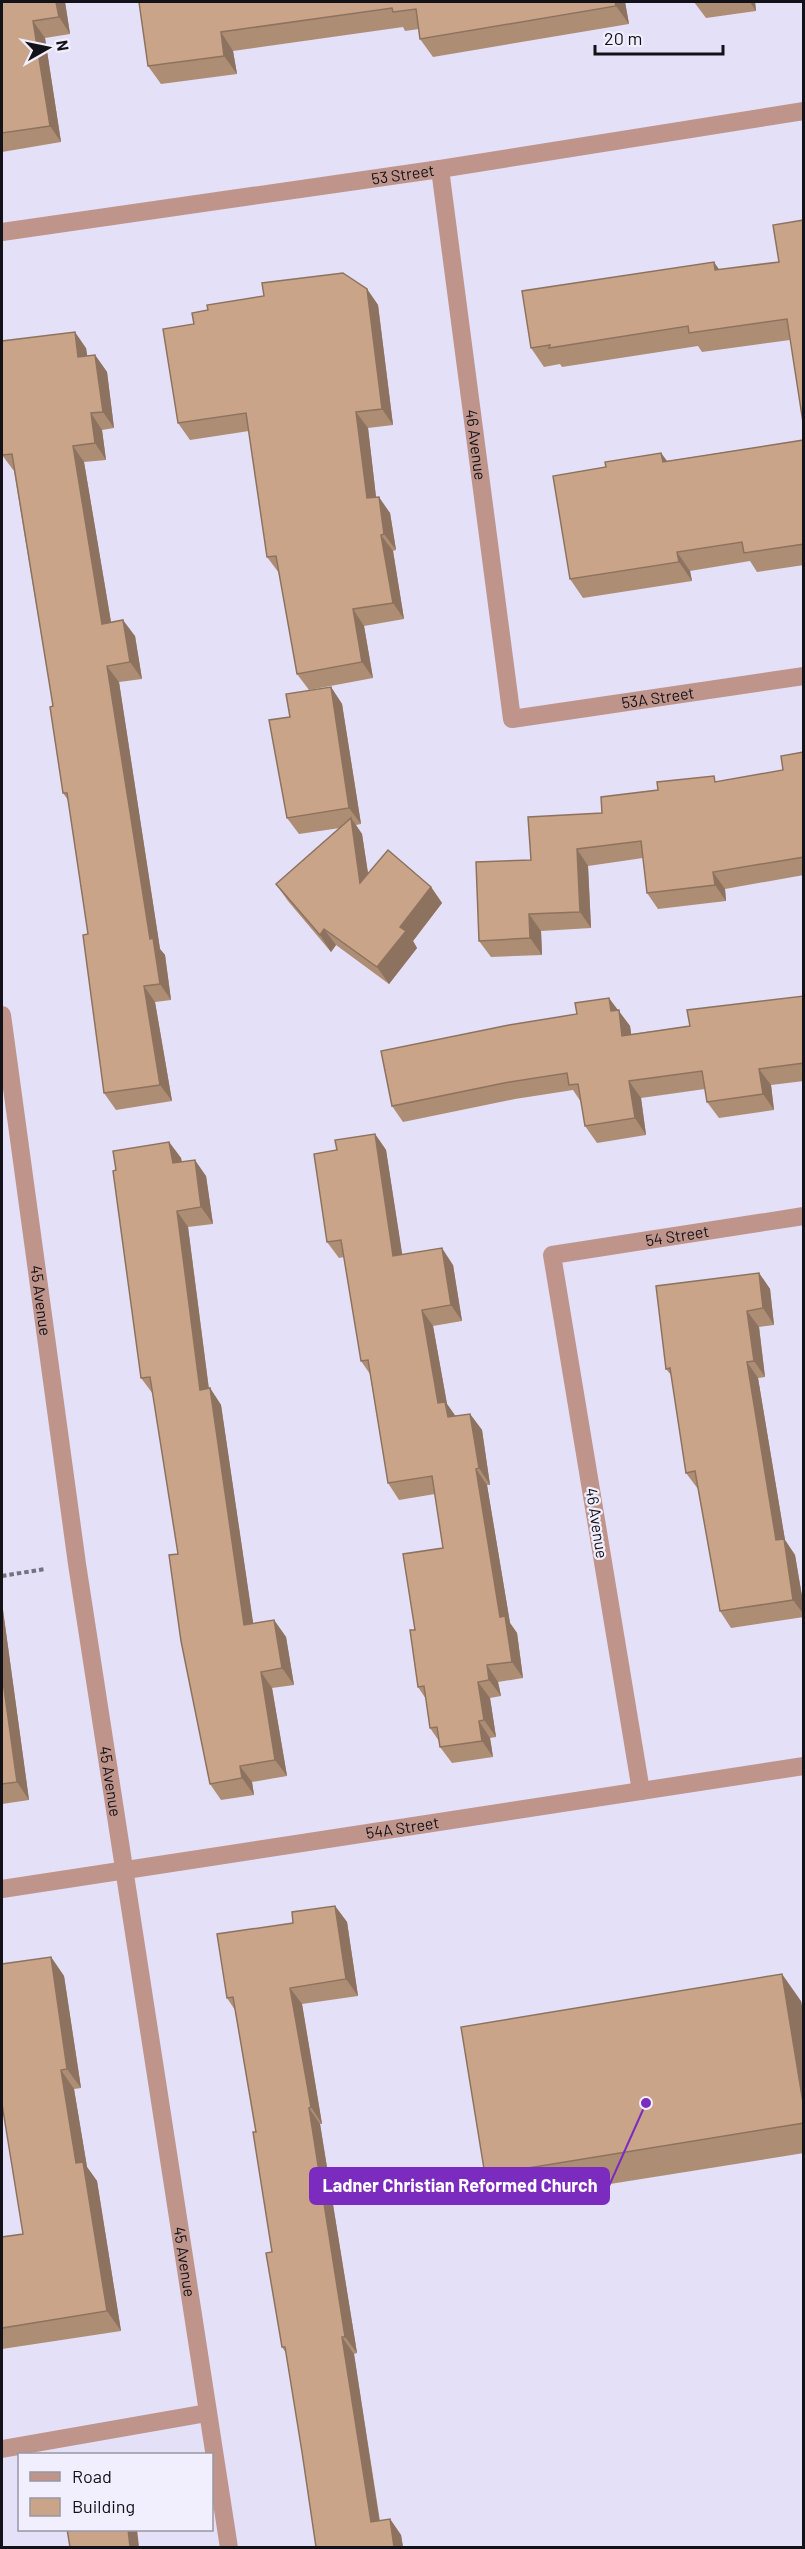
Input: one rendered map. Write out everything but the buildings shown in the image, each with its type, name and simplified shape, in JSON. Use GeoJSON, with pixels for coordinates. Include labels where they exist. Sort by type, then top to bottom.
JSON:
{"type":"FeatureCollection","features":[{"type":"Feature","properties":{"kind":"street","name":"53 Street"},"geometry":{"type":"LineString","coordinates":[[2,232],[440,169],[804,111]]}},
{"type":"Feature","properties":{"kind":"street","name":"46 Avenue"},"geometry":{"type":"LineString","coordinates":[[440,169],[512,719]]}},
{"type":"Feature","properties":{"kind":"street","name":"53A Street"},"geometry":{"type":"LineString","coordinates":[[512,719],[804,676]]}},
{"type":"Feature","properties":{"kind":"street","name":"45 Avenue"},"geometry":{"type":"LineString","coordinates":[[2,1015],[77,1564],[229,2547]]}},
{"type":"Feature","properties":{"kind":"street","name":"54 Street"},"geometry":{"type":"LineString","coordinates":[[552,1254],[804,1216]]}},
{"type":"Feature","properties":{"kind":"street","name":"46 Avenue"},"geometry":{"type":"LineString","coordinates":[[552,1254],[641,1791]]}},
{"type":"Feature","properties":{"kind":"street","name":"54A Street"},"geometry":{"type":"LineString","coordinates":[[2,1889],[804,1766]]}},
{"type":"Feature","properties":{"kind":"street"},"geometry":{"type":"LineString","coordinates":[[2,2449],[207,2413]]}},
{"type":"Feature","properties":{"kind":"path"},"geometry":{"type":"LineString","coordinates":[[2,1576],[77,1564]]}},
{"type":"Feature","properties":{"kind":"place","name":"Ladner Christian Reformed Church"},"geometry":{"type":"Point","coordinates":[646,2103]}}]}
